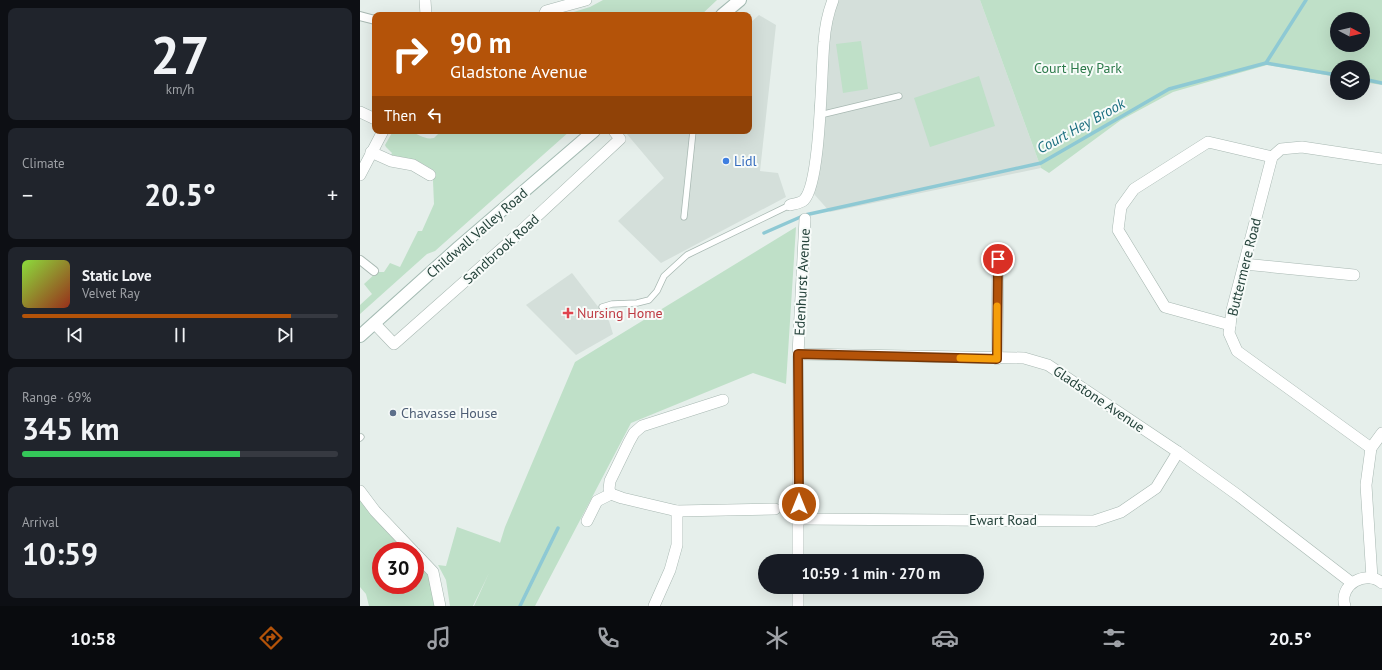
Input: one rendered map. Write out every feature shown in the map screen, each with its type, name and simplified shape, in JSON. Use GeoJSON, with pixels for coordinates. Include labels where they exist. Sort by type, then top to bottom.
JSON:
{"type":"FeatureCollection","features":[{"type":"Feature","properties":{"kind":"main road"},"geometry":{"type":"LineString","coordinates":[[726,12],[740,0]]}},
{"type":"Feature","properties":{"kind":"main road","name":"Childwall Valley Road"},"geometry":{"type":"LineString","coordinates":[[360,336],[459,247],[591,134]]}},
{"type":"Feature","properties":{"kind":"street"},"geometry":{"type":"LineString","coordinates":[[424,0],[426,12]]}},
{"type":"Feature","properties":{"kind":"street"},"geometry":{"type":"LineString","coordinates":[[546,12],[586,0]]}},
{"type":"Feature","properties":{"kind":"street"},"geometry":{"type":"LineString","coordinates":[[790,205],[803,201],[813,180],[818,141],[824,42],[828,11],[833,0]]}},
{"type":"Feature","properties":{"kind":"street"},"geometry":{"type":"LineString","coordinates":[[360,16],[372,19]]}},
{"type":"Feature","properties":{"kind":"street"},"geometry":{"type":"LineString","coordinates":[[360,112],[372,118]]}},
{"type":"Feature","properties":{"kind":"street"},"geometry":{"type":"LineString","coordinates":[[360,175],[381,134]]}},
{"type":"Feature","properties":{"kind":"street","name":"Sandbrook Road"},"geometry":{"type":"LineString","coordinates":[[374,323],[394,344],[507,244],[620,139],[616,134]]}},
{"type":"Feature","properties":{"kind":"street"},"geometry":{"type":"LineString","coordinates":[[1230,325],[1165,307],[1118,230],[1121,207],[1134,189],[1208,142],[1272,157],[1281,149],[1302,147],[1382,159]]}},
{"type":"Feature","properties":{"kind":"street"},"geometry":{"type":"LineString","coordinates":[[371,152],[391,161],[413,165],[430,175]]}},
{"type":"Feature","properties":{"kind":"street","name":"Buttermere Road"},"geometry":{"type":"LineString","coordinates":[[1272,157],[1232,310],[1229,333],[1237,351],[1371,448]]}},
{"type":"Feature","properties":{"kind":"street","name":"Edenhurst Avenue"},"geometry":{"type":"LineString","coordinates":[[798,554],[798,354],[805,219]]}},
{"type":"Feature","properties":{"kind":"street"},"geometry":{"type":"LineString","coordinates":[[997,359],[998,259]]}},
{"type":"Feature","properties":{"kind":"street"},"geometry":{"type":"LineString","coordinates":[[360,260],[374,272]]}},
{"type":"Feature","properties":{"kind":"street"},"geometry":{"type":"LineString","coordinates":[[1244,264],[1354,275]]}},
{"type":"Feature","properties":{"kind":"street","name":"Gladstone Avenue"},"geometry":{"type":"LineString","coordinates":[[798,354],[997,359],[1024,358],[1048,365],[1178,452],[1239,496],[1352,583]]}},
{"type":"Feature","properties":{"kind":"street"},"geometry":{"type":"LineString","coordinates":[[611,494],[609,489],[610,481],[634,433],[642,426],[723,400]]}},
{"type":"Feature","properties":{"kind":"street"},"geometry":{"type":"LineString","coordinates":[[1345,606],[1344,594],[1352,583],[1358,579],[1366,577],[1377,580],[1366,485],[1371,448],[1382,433]]}},
{"type":"Feature","properties":{"kind":"street","name":"Ewart Road"},"geometry":{"type":"LineString","coordinates":[[799,519],[1094,521],[1121,512],[1156,488],[1178,452]]}},
{"type":"Feature","properties":{"kind":"street"},"geometry":{"type":"LineString","coordinates":[[360,491],[375,510],[405,542]]}},
{"type":"Feature","properties":{"kind":"street"},"geometry":{"type":"LineString","coordinates":[[587,521],[597,500],[611,494],[677,511],[775,509]]}},
{"type":"Feature","properties":{"kind":"street"},"geometry":{"type":"LineString","coordinates":[[654,606],[670,570],[677,545],[677,511]]}},
{"type":"Feature","properties":{"kind":"street"},"geometry":{"type":"LineString","coordinates":[[424,563],[432,572],[440,606]]}},
{"type":"Feature","properties":{"kind":"street"},"geometry":{"type":"LineString","coordinates":[[798,594],[798,606]]}},
{"type":"Feature","properties":{"kind":"lane"},"geometry":{"type":"LineString","coordinates":[[820,115],[899,96]]}},
{"type":"Feature","properties":{"kind":"lane"},"geometry":{"type":"LineString","coordinates":[[684,217],[693,134]]}},
{"type":"Feature","properties":{"kind":"lane"},"geometry":{"type":"LineString","coordinates":[[602,307],[612,304],[637,303],[648,300],[657,291],[664,276],[687,255],[790,205]]}},
{"type":"Feature","properties":{"kind":"shaded area"},"geometry":{"type":"Polygon","coordinates":[[[835,0],[980,0],[1041,168],[830,212],[814,194],[814,106],[832,8],[835,0]]]}},
{"type":"Feature","properties":{"kind":"shaded area"},"geometry":{"type":"Polygon","coordinates":[[[759,15],[776,25],[760,171],[778,173],[786,197],[661,263],[618,221],[664,178],[627,134],[752,134],[752,21],[759,15]]]}},
{"type":"Feature","properties":{"kind":"shaded area","name":"Nursing Home"},"geometry":{"type":"Polygon","coordinates":[[[572,273],[609,321],[613,334],[576,355],[526,305],[572,273]]]}},
{"type":"Feature","properties":{"kind":"green space"},"geometry":{"type":"Polygon","coordinates":[[[603,0],[717,0],[704,12],[574,12],[590,7],[603,0]]]}},
{"type":"Feature","properties":{"kind":"green space","name":"Court Hey Park"},"geometry":{"type":"Polygon","coordinates":[[[980,0],[1382,0],[1382,85],[1370,83],[1370,60],[1330,60],[1330,76],[1267,65],[1173,92],[1121,120],[1049,173],[1041,168],[980,0]]]}},
{"type":"Feature","properties":{"kind":"green space"},"geometry":{"type":"Polygon","coordinates":[[[861,41],[868,89],[843,93],[836,44],[861,41]]]}},
{"type":"Feature","properties":{"kind":"green space"},"geometry":{"type":"Polygon","coordinates":[[[979,76],[995,126],[930,147],[914,98],[979,76]]]}},
{"type":"Feature","properties":{"kind":"green space"},"geometry":{"type":"Polygon","coordinates":[[[391,134],[416,134],[424,137],[434,138],[438,134],[567,134],[435,251],[427,254],[360,314],[360,305],[372,294],[364,284],[377,272],[384,272],[390,263],[400,267],[418,231],[422,231],[434,204],[433,181],[435,171],[416,160],[391,155],[392,153],[385,145],[391,134]]]}},
{"type":"Feature","properties":{"kind":"green space"},"geometry":{"type":"Polygon","coordinates":[[[796,227],[786,384],[753,373],[631,423],[535,606],[474,606],[489,573],[473,606],[450,606],[446,580],[438,565],[446,566],[457,527],[500,543],[505,527],[575,362],[796,227]]]}},
{"type":"Feature","properties":{"kind":"green space"},"geometry":{"type":"Polygon","coordinates":[[[360,497],[400,542],[372,542],[372,594],[424,594],[424,571],[429,577],[436,606],[369,606],[366,594],[360,587],[360,497]]]}},
{"type":"Feature","properties":{"kind":"waterway"},"geometry":{"type":"LineString","coordinates":[[1266,63],[1306,0]]}},
{"type":"Feature","properties":{"kind":"waterway","name":"Court Hey Brook"},"geometry":{"type":"LineString","coordinates":[[764,233],[805,215],[1041,163],[1169,89],[1266,63],[1330,74]]}},
{"type":"Feature","properties":{"kind":"waterway","name":"Court Hey Brook"},"geometry":{"type":"LineString","coordinates":[[1370,80],[1382,83]]}},
{"type":"Feature","properties":{"kind":"waterway"},"geometry":{"type":"LineString","coordinates":[[520,606],[558,528]]}},
{"type":"Feature","properties":{"kind":"slow traffic"},"geometry":{"type":"LineString","coordinates":[[960,358],[997,359],[997,306]]}},
{"type":"Feature","properties":{"kind":"place","name":"Lidl"},"geometry":{"type":"Point","coordinates":[726,161]}},
{"type":"Feature","properties":{"kind":"place","name":"Nursing Home"},"geometry":{"type":"Point","coordinates":[568,313]}},
{"type":"Feature","properties":{"kind":"place","name":"Chavasse House"},"geometry":{"type":"Point","coordinates":[393,413]}},
{"type":"Feature","properties":{"kind":"route"},"geometry":{"type":"LineString","coordinates":[[799,504],[798,354],[997,359],[998,259]]}}]}
